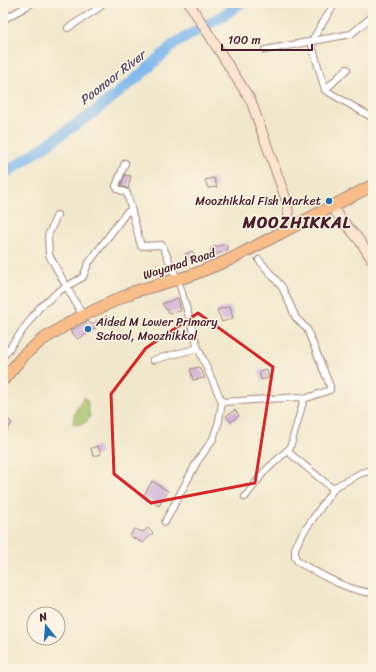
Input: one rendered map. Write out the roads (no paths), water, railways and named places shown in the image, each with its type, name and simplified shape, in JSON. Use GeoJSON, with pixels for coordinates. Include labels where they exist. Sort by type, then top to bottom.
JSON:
{"type":"FeatureCollection","features":[{"type":"Feature","properties":{"kind":"highway","name":"Wayanad Road"},"geometry":{"type":"LineString","coordinates":[[3,380],[25,354],[42,340],[83,316],[133,292],[177,280],[229,260],[373,185]]}},
{"type":"Feature","properties":{"kind":"main road"},"geometry":{"type":"LineString","coordinates":[[190,3],[251,101],[287,202],[290,229]]}},
{"type":"Feature","properties":{"kind":"main road"},"geometry":{"type":"LineString","coordinates":[[331,207],[360,241],[373,261]]}},
{"type":"Feature","properties":{"kind":"street"},"geometry":{"type":"LineString","coordinates":[[3,20],[32,3]]}},
{"type":"Feature","properties":{"kind":"street"},"geometry":{"type":"LineString","coordinates":[[68,28],[100,7],[102,3]]}},
{"type":"Feature","properties":{"kind":"street"},"geometry":{"type":"LineString","coordinates":[[334,3],[311,42],[326,90],[373,118]]}},
{"type":"Feature","properties":{"kind":"street"},"geometry":{"type":"LineString","coordinates":[[265,50],[351,34],[373,16]]}},
{"type":"Feature","properties":{"kind":"street"},"geometry":{"type":"LineString","coordinates":[[326,90],[347,69]]}},
{"type":"Feature","properties":{"kind":"street"},"geometry":{"type":"LineString","coordinates":[[125,163],[116,186],[118,189],[127,193],[141,246],[162,245],[180,286],[198,348],[222,402],[219,421],[212,439],[197,462],[165,522]]}},
{"type":"Feature","properties":{"kind":"street"},"geometry":{"type":"LineString","coordinates":[[3,357],[39,308],[67,286],[83,277],[88,264],[126,213],[131,210]]}},
{"type":"Feature","properties":{"kind":"street"},"geometry":{"type":"LineString","coordinates":[[57,215],[48,236],[49,255],[83,316]]}},
{"type":"Feature","properties":{"kind":"street"},"geometry":{"type":"LineString","coordinates":[[222,402],[300,397],[304,399],[330,390],[330,386],[307,329],[296,318],[282,287],[259,260]]}},
{"type":"Feature","properties":{"kind":"street"},"geometry":{"type":"LineString","coordinates":[[153,360],[198,348]]}},
{"type":"Feature","properties":{"kind":"street"},"geometry":{"type":"LineString","coordinates":[[245,497],[264,472],[290,448],[304,399]]}},
{"type":"Feature","properties":{"kind":"street"},"geometry":{"type":"LineString","coordinates":[[287,451],[333,489]]}},
{"type":"Feature","properties":{"kind":"street"},"geometry":{"type":"LineString","coordinates":[[373,470],[361,473],[333,489],[303,533],[295,548],[295,557],[298,562],[335,582],[359,592],[373,593]]}},
{"type":"Feature","properties":{"kind":"waterway","name":"Poonoor River"},"geometry":{"type":"LineString","coordinates":[[3,175],[94,112],[137,78],[174,44],[226,14],[240,3]]}},
{"type":"Feature","properties":{"kind":"place","name":"Moozhikkal Fish Market"},"geometry":{"type":"Point","coordinates":[329,201]}},
{"type":"Feature","properties":{"kind":"place","name":"Aided M Lower Primary School, Moozhikkal"},"geometry":{"type":"Point","coordinates":[88,329]}},
{"type":"Feature","properties":{"kind":"district","name":"MOOZHIKKAL"},"geometry":{"type":"Point","coordinates":[297,222]}}]}
